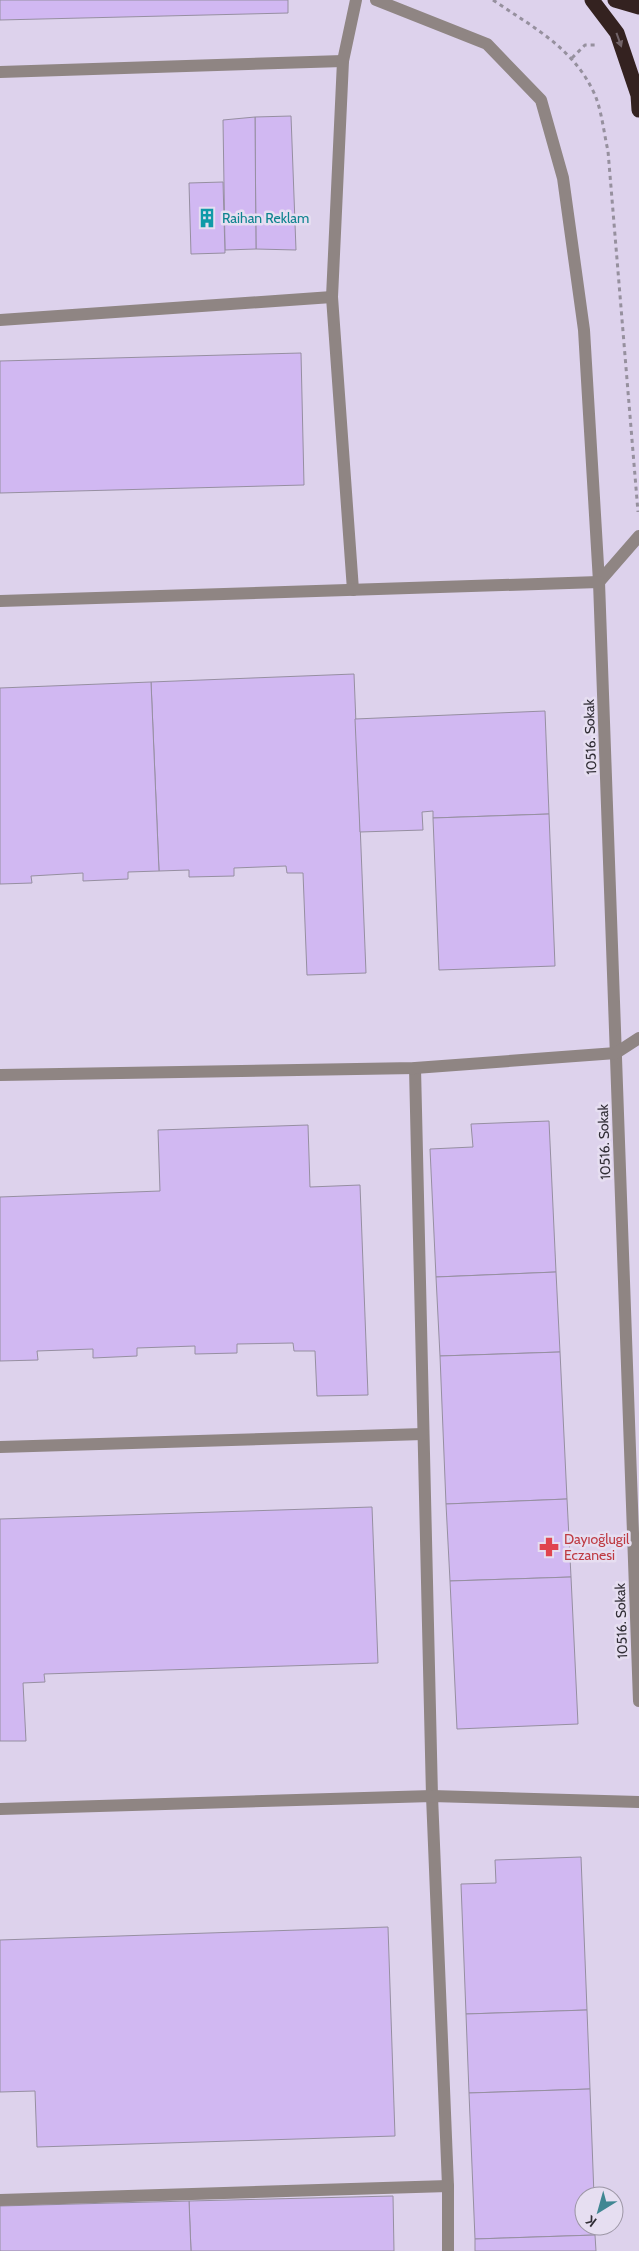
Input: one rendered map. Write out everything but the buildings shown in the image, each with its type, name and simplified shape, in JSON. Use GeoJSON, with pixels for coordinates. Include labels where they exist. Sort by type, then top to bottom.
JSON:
{"type":"FeatureCollection","features":[{"type":"Feature","properties":{"kind":"highway"},"geometry":{"type":"LineString","coordinates":[[592,0],[618,33],[638,96],[639,110]]}},
{"type":"Feature","properties":{"kind":"highway"},"geometry":{"type":"LineString","coordinates":[[615,0],[639,6]]}},
{"type":"Feature","properties":{"kind":"street"},"geometry":{"type":"LineString","coordinates":[[353,590],[332,297],[343,60],[356,0]]}},
{"type":"Feature","properties":{"kind":"street","name":"10516. Sokak"},"geometry":{"type":"LineString","coordinates":[[376,0],[487,44],[541,100],[563,178],[584,330],[599,582],[639,1701]]}},
{"type":"Feature","properties":{"kind":"street"},"geometry":{"type":"LineString","coordinates":[[0,72],[343,60]]}},
{"type":"Feature","properties":{"kind":"street"},"geometry":{"type":"LineString","coordinates":[[0,320],[332,297]]}},
{"type":"Feature","properties":{"kind":"street"},"geometry":{"type":"LineString","coordinates":[[0,601],[599,582],[639,536]]}},
{"type":"Feature","properties":{"kind":"street"},"geometry":{"type":"LineString","coordinates":[[0,1075],[415,1068],[616,1054],[639,1038]]}},
{"type":"Feature","properties":{"kind":"street"},"geometry":{"type":"LineString","coordinates":[[415,1068],[432,1796],[448,2186],[448,2251]]}},
{"type":"Feature","properties":{"kind":"street"},"geometry":{"type":"LineString","coordinates":[[0,1447],[423,1434]]}},
{"type":"Feature","properties":{"kind":"street"},"geometry":{"type":"LineString","coordinates":[[0,1809],[432,1796],[639,1802]]}},
{"type":"Feature","properties":{"kind":"street"},"geometry":{"type":"LineString","coordinates":[[0,2200],[448,2186]]}},
{"type":"Feature","properties":{"kind":"path"},"geometry":{"type":"LineString","coordinates":[[493,0],[550,39],[572,58],[596,97],[608,151],[639,520]]}},
{"type":"Feature","properties":{"kind":"shaded area"},"geometry":{"type":"Polygon","coordinates":[[[0,0],[639,0],[639,2251],[0,2251],[0,0]]]}},
{"type":"Feature","properties":{"kind":"place","name":"Raihan Reklam"},"geometry":{"type":"Point","coordinates":[207,218]}},
{"type":"Feature","properties":{"kind":"place","name":"Dayıoğlugil Eczanesi"},"geometry":{"type":"Point","coordinates":[549,1547]}}]}
